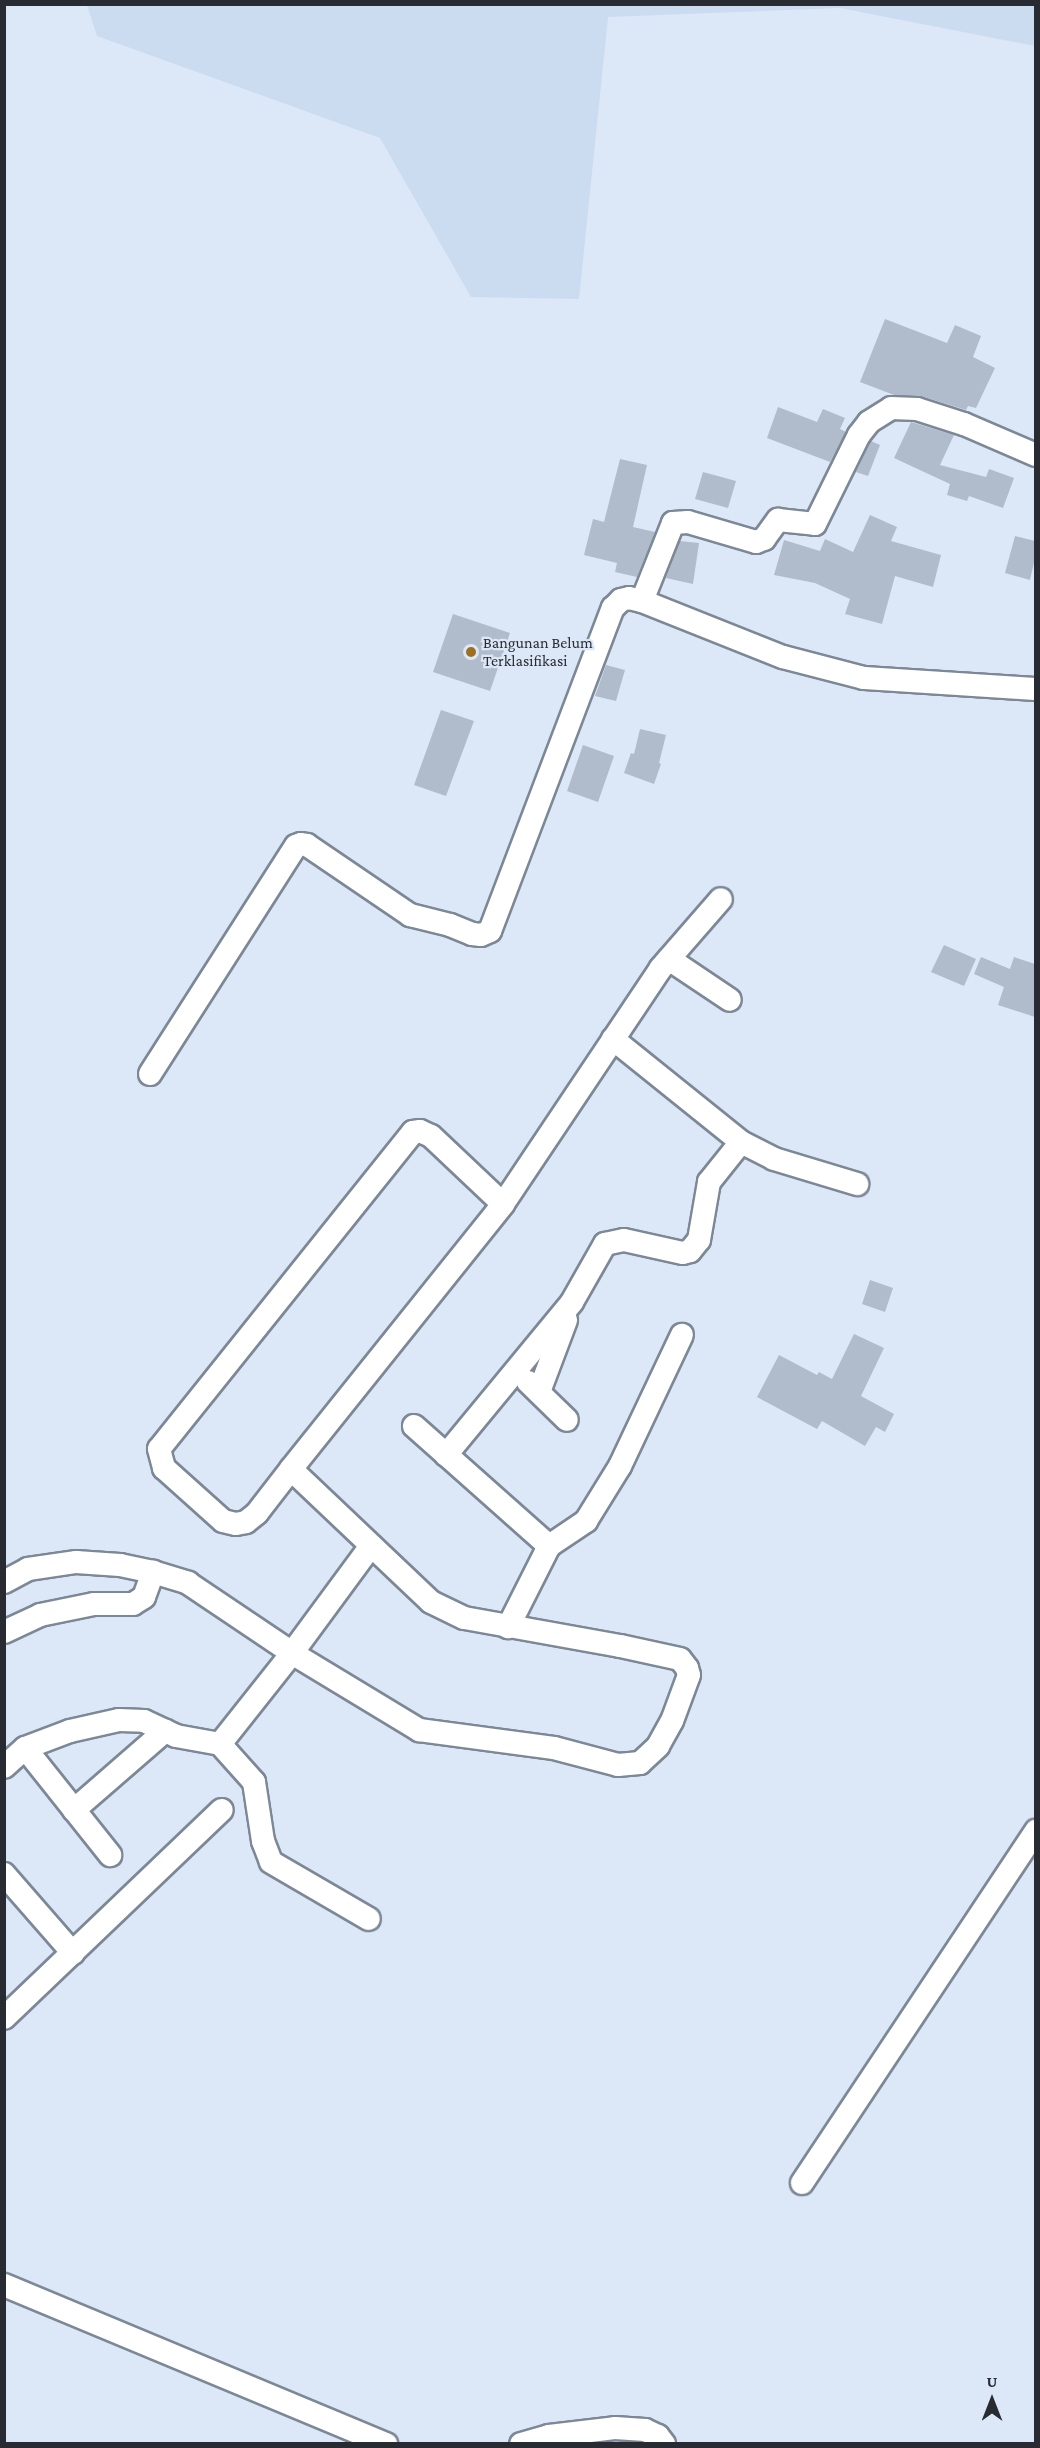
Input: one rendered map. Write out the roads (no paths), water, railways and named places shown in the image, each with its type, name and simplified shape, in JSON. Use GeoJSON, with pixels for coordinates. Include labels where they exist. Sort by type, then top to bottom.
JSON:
{"type":"FeatureCollection","features":[{"type":"Feature","properties":{"kind":"street"},"geometry":{"type":"LineString","coordinates":[[642,601],[667,531],[673,523],[688,522],[756,542],[764,539],[778,519],[815,524],[859,435],[870,422],[891,408],[917,409],[964,424],[1035,455]]}},
{"type":"Feature","properties":{"kind":"street"},"geometry":{"type":"LineString","coordinates":[[150,1074],[296,846],[307,844],[410,915],[450,925],[472,934],[481,935],[490,931],[613,608],[621,600],[628,598],[642,601],[783,657],[864,678],[1035,689]]}},
{"type":"Feature","properties":{"kind":"street"},"geometry":{"type":"LineString","coordinates":[[504,1204],[431,1136],[420,1131],[413,1132],[159,1449],[164,1468],[223,1521],[236,1524],[246,1522],[257,1514],[291,1468],[504,1204],[669,959],[722,899]]}},
{"type":"Feature","properties":{"kind":"street"},"geometry":{"type":"LineString","coordinates":[[669,959],[730,1000]]}},
{"type":"Feature","properties":{"kind":"street"},"geometry":{"type":"LineString","coordinates":[[613,1039],[741,1142],[774,1159],[857,1184]]}},
{"type":"Feature","properties":{"kind":"street"},"geometry":{"type":"LineString","coordinates":[[539,1392],[572,1302],[605,1244],[624,1240],[683,1253],[690,1251],[699,1240],[709,1182],[741,1142]]}},
{"type":"Feature","properties":{"kind":"street"},"geometry":{"type":"LineString","coordinates":[[446,1455],[572,1302]]}},
{"type":"Feature","properties":{"kind":"street"},"geometry":{"type":"LineString","coordinates":[[508,1627],[549,1546],[586,1521],[620,1466],[682,1335]]}},
{"type":"Feature","properties":{"kind":"street"},"geometry":{"type":"LineString","coordinates":[[516,1370],[567,1420]]}},
{"type":"Feature","properties":{"kind":"street"},"geometry":{"type":"LineString","coordinates":[[414,1426],[549,1546]]}},
{"type":"Feature","properties":{"kind":"street"},"geometry":{"type":"LineString","coordinates":[[4,1582],[28,1569],[76,1562],[120,1565],[153,1572],[188,1583],[292,1653],[419,1730],[554,1748],[618,1765],[640,1763],[658,1746],[672,1721],[689,1676],[687,1668],[680,1659],[464,1618],[431,1602],[291,1468]]}},
{"type":"Feature","properties":{"kind":"street"},"geometry":{"type":"LineString","coordinates":[[220,1744],[292,1653],[371,1546]]}},
{"type":"Feature","properties":{"kind":"street"},"geometry":{"type":"LineString","coordinates":[[4,1632],[40,1615],[94,1604],[133,1604],[144,1597],[153,1572]]}},
{"type":"Feature","properties":{"kind":"street"},"geometry":{"type":"LineString","coordinates":[[4,1767],[25,1748],[70,1731],[119,1720],[144,1721],[176,1736],[220,1744],[254,1782],[263,1841],[271,1862],[369,1918]]}},
{"type":"Feature","properties":{"kind":"street"},"geometry":{"type":"LineString","coordinates":[[74,1810],[165,1731]]}},
{"type":"Feature","properties":{"kind":"street"},"geometry":{"type":"LineString","coordinates":[[25,1748],[110,1855]]}},
{"type":"Feature","properties":{"kind":"street"},"geometry":{"type":"LineString","coordinates":[[4,2018],[222,1810]]}},
{"type":"Feature","properties":{"kind":"street"},"geometry":{"type":"LineString","coordinates":[[802,2183],[1035,1831]]}},
{"type":"Feature","properties":{"kind":"street"},"geometry":{"type":"LineString","coordinates":[[4,1874],[73,1953]]}},
{"type":"Feature","properties":{"kind":"street"},"geometry":{"type":"LineString","coordinates":[[4,2285],[386,2444]]}},
{"type":"Feature","properties":{"kind":"street"},"geometry":{"type":"LineString","coordinates":[[521,2444],[569,2434],[632,2428],[645,2430],[658,2436],[664,2444]]}},
{"type":"Feature","properties":{"kind":"place","name":"Bangunan Belum Terklasifikasi"},"geometry":{"type":"Point","coordinates":[471,652]}}]}
